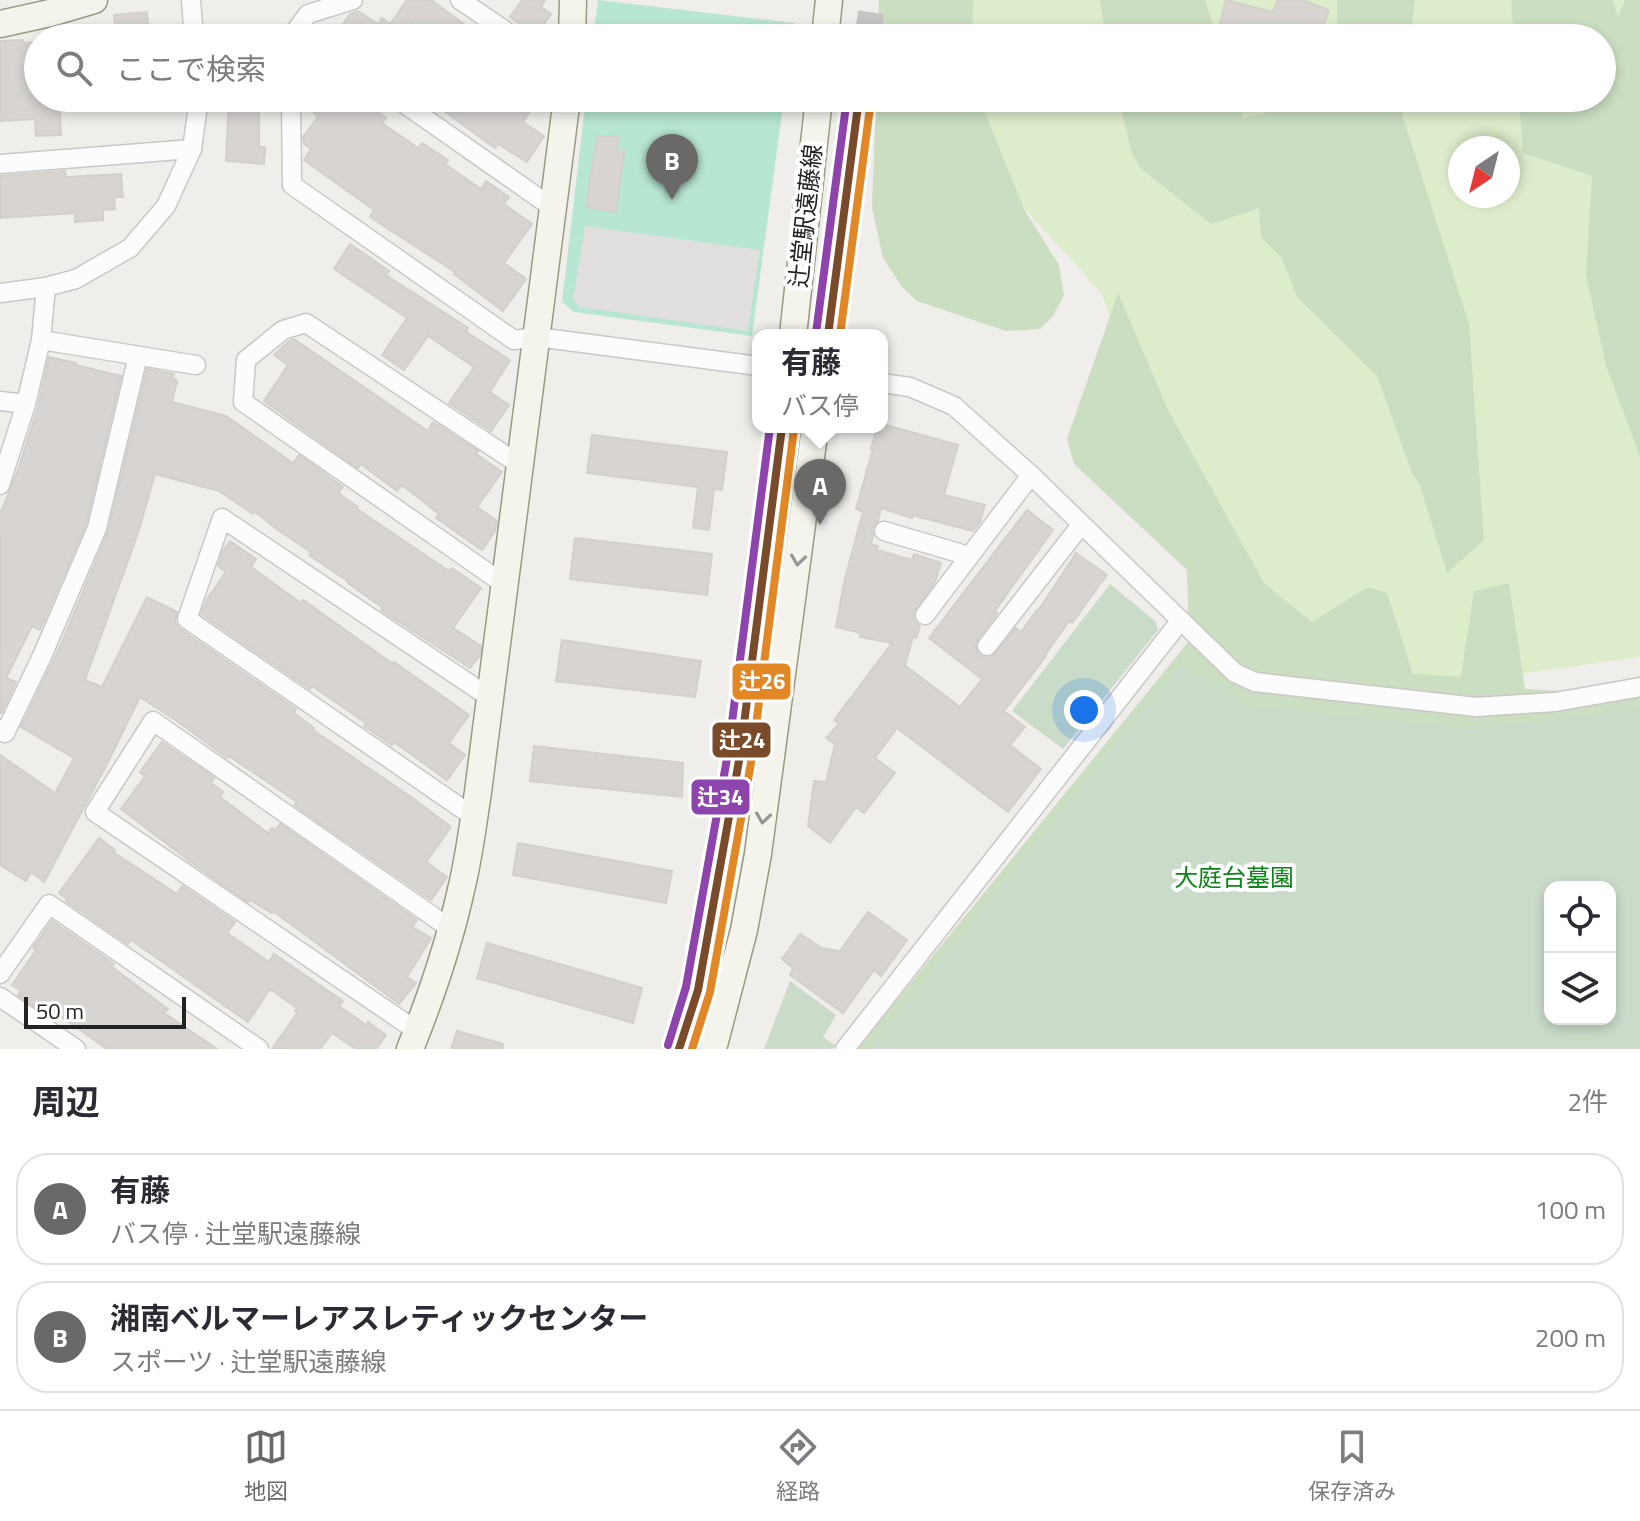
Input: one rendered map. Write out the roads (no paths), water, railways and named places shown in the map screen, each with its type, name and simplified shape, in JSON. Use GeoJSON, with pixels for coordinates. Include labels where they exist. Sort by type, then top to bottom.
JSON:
{"type":"FeatureCollection","features":[{"type":"Feature","properties":{"kind":"street"},"geometry":{"type":"LineString","coordinates":[[0,24],[94,0]]}},
{"type":"Feature","properties":{"kind":"street"},"geometry":{"type":"LineString","coordinates":[[191,0],[193,24]]}},
{"type":"Feature","properties":{"kind":"street"},"geometry":{"type":"LineString","coordinates":[[305,24],[308,14],[353,0]]}},
{"type":"Feature","properties":{"kind":"street"},"geometry":{"type":"LineString","coordinates":[[460,0],[495,24]]}},
{"type":"Feature","properties":{"kind":"street"},"geometry":{"type":"LineString","coordinates":[[572,24],[573,0]]}},
{"type":"Feature","properties":{"kind":"street"},"geometry":{"type":"LineString","coordinates":[[826,24],[829,0]]}},
{"type":"Feature","properties":{"kind":"street"},"geometry":{"type":"LineString","coordinates":[[0,293],[46,287],[76,279],[130,248],[166,206],[192,149],[197,112]]}},
{"type":"Feature","properties":{"kind":"street"},"geometry":{"type":"LineString","coordinates":[[291,112],[292,185],[514,340],[537,337],[752,365]]}},
{"type":"Feature","properties":{"kind":"street"},"geometry":{"type":"LineString","coordinates":[[416,112],[553,208]]}},
{"type":"Feature","properties":{"kind":"street"},"geometry":{"type":"LineString","coordinates":[[451,929],[153,721],[95,812],[414,1040],[435,985],[451,929],[462,888],[474,817],[565,112]]}},
{"type":"Feature","properties":{"kind":"street","name":"辻堂駅遠藤線"},"geometry":{"type":"LineString","coordinates":[[794,329],[817,112]]}},
{"type":"Feature","properties":{"kind":"street","name":"辻堂駅遠藤線"},"geometry":{"type":"LineString","coordinates":[[829,329],[857,112]]}},
{"type":"Feature","properties":{"kind":"street"},"geometry":{"type":"LineString","coordinates":[[0,164],[192,149]]}},
{"type":"Feature","properties":{"kind":"street"},"geometry":{"type":"LineString","coordinates":[[0,485],[26,404],[41,340],[46,287]]}},
{"type":"Feature","properties":{"kind":"street"},"geometry":{"type":"LineString","coordinates":[[504,584],[243,402],[246,360],[283,330],[306,323],[520,465]]}},
{"type":"Feature","properties":{"kind":"street"},"geometry":{"type":"LineString","coordinates":[[41,340],[196,365]]}},
{"type":"Feature","properties":{"kind":"street"},"geometry":{"type":"LineString","coordinates":[[0,729],[5,733],[18,707],[97,528],[138,356]]}},
{"type":"Feature","properties":{"kind":"street"},"geometry":{"type":"LineString","coordinates":[[888,384],[910,387],[954,406],[1031,475],[1235,673],[1255,682],[1476,707],[1555,702],[1640,687]]}},
{"type":"Feature","properties":{"kind":"street"},"geometry":{"type":"LineString","coordinates":[[0,401],[26,404]]}},
{"type":"Feature","properties":{"kind":"street"},"geometry":{"type":"LineString","coordinates":[[679,1049],[698,990],[740,755],[781,433]]}},
{"type":"Feature","properties":{"kind":"street"},"geometry":{"type":"LineString","coordinates":[[713,1049],[744,930],[758,854],[814,433]]}},
{"type":"Feature","properties":{"kind":"street"},"geometry":{"type":"LineString","coordinates":[[925,615],[1031,475]]}},
{"type":"Feature","properties":{"kind":"street"},"geometry":{"type":"LineString","coordinates":[[474,817],[187,619],[222,518],[489,697]]}},
{"type":"Feature","properties":{"kind":"street"},"geometry":{"type":"LineString","coordinates":[[987,646],[1081,525]]}},
{"type":"Feature","properties":{"kind":"street"},"geometry":{"type":"LineString","coordinates":[[884,531],[969,556]]}},
{"type":"Feature","properties":{"kind":"street"},"geometry":{"type":"LineString","coordinates":[[845,1049],[1181,620]]}},
{"type":"Feature","properties":{"kind":"street"},"geometry":{"type":"LineString","coordinates":[[0,974],[49,904],[259,1049]]}},
{"type":"Feature","properties":{"kind":"street"},"geometry":{"type":"LineString","coordinates":[[0,997],[76,1049]]}},
{"type":"Feature","properties":{"kind":"tunnel"},"geometry":{"type":"LineString","coordinates":[[869,24],[873,0]]}},
{"type":"Feature","properties":{"kind":"place","name":"湘南ベルマーレアスレティックセンター"},"geometry":{"type":"Point","coordinates":[672,200]}},
{"type":"Feature","properties":{"kind":"place","name":"有藤"},"geometry":{"type":"Point","coordinates":[820,525]}},
{"type":"Feature","properties":{"kind":"park label","name":"大庭台墓園"},"geometry":{"type":"Point","coordinates":[1234,878]}}]}
